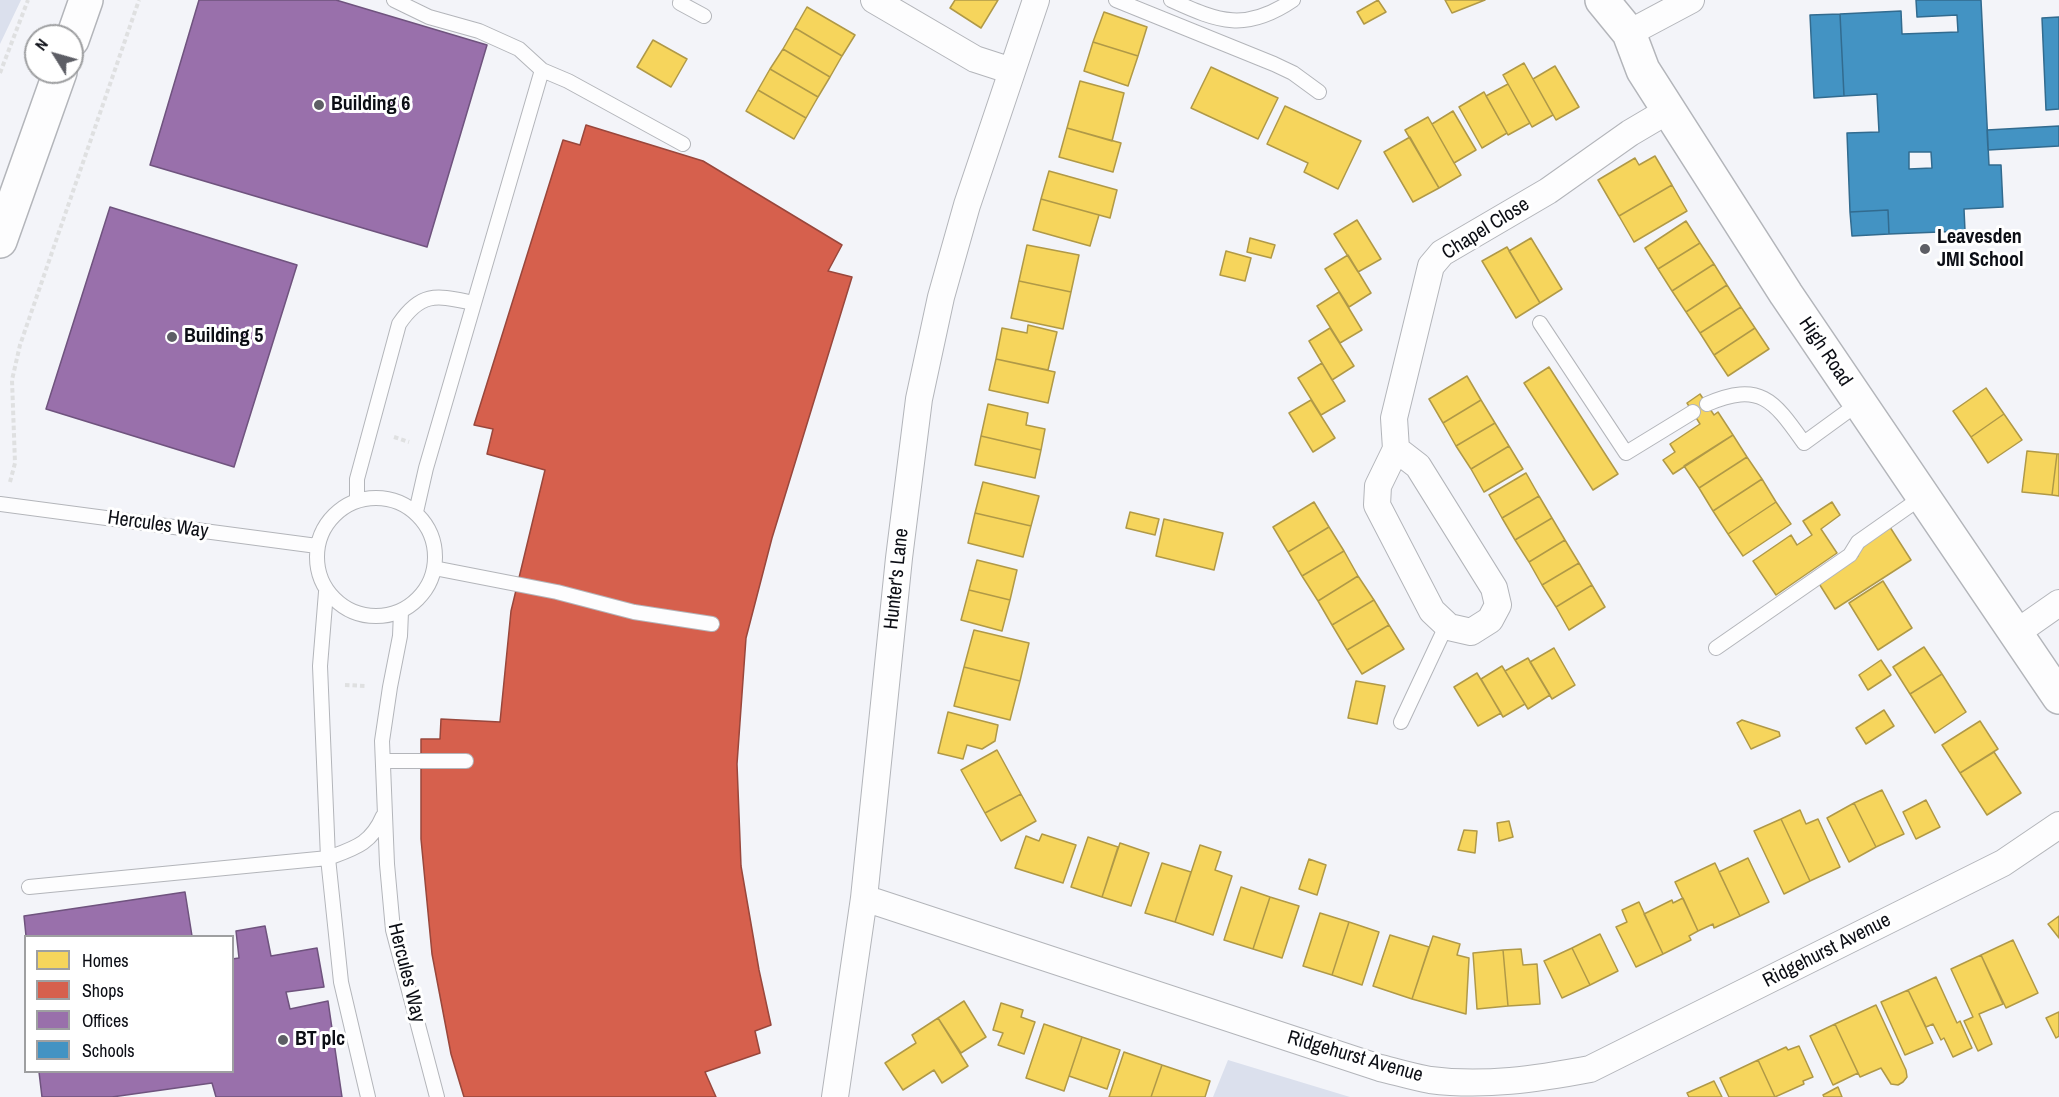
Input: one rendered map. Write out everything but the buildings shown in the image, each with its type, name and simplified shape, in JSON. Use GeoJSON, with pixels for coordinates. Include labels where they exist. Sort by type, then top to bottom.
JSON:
{"type":"FeatureCollection","features":[{"type":"Feature","properties":{"kind":"street"},"geometry":{"type":"LineString","coordinates":[[78,24],[86,0]]}},
{"type":"Feature","properties":{"kind":"street"},"geometry":{"type":"LineString","coordinates":[[874,0],[975,59],[1012,71]]}},
{"type":"Feature","properties":{"kind":"street","name":"Hunter's Lane"},"geometry":{"type":"LineString","coordinates":[[835,1097],[864,898],[899,558],[919,399],[929,349],[968,205],[1036,0]]}},
{"type":"Feature","properties":{"kind":"street","name":"High Road"},"geometry":{"type":"LineString","coordinates":[[1602,0],[1629,33],[1643,69],[1702,165],[1922,497],[2059,697]]}},
{"type":"Feature","properties":{"kind":"street"},"geometry":{"type":"LineString","coordinates":[[1629,33],[1691,0]]}},
{"type":"Feature","properties":{"kind":"street"},"geometry":{"type":"LineString","coordinates":[[0,241],[56,84]]}},
{"type":"Feature","properties":{"kind":"street","name":"Chapel Close"},"geometry":{"type":"LineString","coordinates":[[1446,624],[1432,611],[1377,505],[1378,486],[1396,449],[1394,418],[1431,266],[1442,253],[1548,190],[1630,133],[1669,110]]}},
{"type":"Feature","properties":{"kind":"street"},"geometry":{"type":"LineString","coordinates":[[1396,449],[1418,466],[1494,588],[1498,605],[1490,620],[1471,632],[1449,627],[1446,624]]}},
{"type":"Feature","properties":{"kind":"street"},"geometry":{"type":"LineString","coordinates":[[2016,633],[2059,603]]}},
{"type":"Feature","properties":{"kind":"street","name":"Ridgehurst Avenue"},"geometry":{"type":"LineString","coordinates":[[864,898],[1380,1068],[1429,1080],[1469,1083],[1521,1081],[1590,1069],[2003,863],[2059,825]]}},
{"type":"Feature","properties":{"kind":"lane"},"geometry":{"type":"LineString","coordinates":[[394,0],[429,17],[479,31],[519,49],[542,70],[568,81],[683,144]]}},
{"type":"Feature","properties":{"kind":"lane"},"geometry":{"type":"LineString","coordinates":[[681,0],[680,3],[704,16]]}},
{"type":"Feature","properties":{"kind":"lane"},"geometry":{"type":"LineString","coordinates":[[1116,0],[1274,64],[1319,92]]}},
{"type":"Feature","properties":{"kind":"lane"},"geometry":{"type":"LineString","coordinates":[[1171,0],[1202,14],[1236,21],[1254,20],[1279,10],[1293,0]]}},
{"type":"Feature","properties":{"kind":"lane"},"geometry":{"type":"LineString","coordinates":[[416,512],[432,449],[542,70]]}},
{"type":"Feature","properties":{"kind":"lane"},"geometry":{"type":"LineString","coordinates":[[357,501],[357,478],[399,324],[408,311],[420,301],[431,297],[474,303]]}},
{"type":"Feature","properties":{"kind":"lane"},"geometry":{"type":"LineString","coordinates":[[1540,323],[1626,453],[1693,412]]}},
{"type":"Feature","properties":{"kind":"lane"},"geometry":{"type":"LineString","coordinates":[[1707,404],[1735,394],[1763,397],[1780,410],[1804,442],[1859,403]]}},
{"type":"Feature","properties":{"kind":"lane"},"geometry":{"type":"LineString","coordinates":[[1716,648],[1850,555],[1858,542],[1922,497]]}},
{"type":"Feature","properties":{"kind":"lane"},"geometry":{"type":"LineString","coordinates":[[377,498],[397,501],[416,512],[428,528],[435,547],[434,568],[430,583],[422,597],[401,612],[379,617],[359,614],[340,605],[327,592],[318,571],[317,546],[325,527],[337,512],[357,501],[377,498]]}},
{"type":"Feature","properties":{"kind":"lane","name":"Hercules Way"},"geometry":{"type":"LineString","coordinates":[[3,504],[317,546]]}},
{"type":"Feature","properties":{"kind":"lane"},"geometry":{"type":"LineString","coordinates":[[434,568],[557,592],[634,612],[712,624]]}},
{"type":"Feature","properties":{"kind":"lane"},"geometry":{"type":"LineString","coordinates":[[327,592],[320,666],[328,858],[341,982],[368,1097]]}},
{"type":"Feature","properties":{"kind":"lane","name":"Hercules Way"},"geometry":{"type":"LineString","coordinates":[[401,612],[400,636],[382,741],[393,930],[437,1097]]}},
{"type":"Feature","properties":{"kind":"lane"},"geometry":{"type":"LineString","coordinates":[[1401,722],[1446,624]]}},
{"type":"Feature","properties":{"kind":"lane"},"geometry":{"type":"LineString","coordinates":[[383,761],[466,761]]}},
{"type":"Feature","properties":{"kind":"lane"},"geometry":{"type":"LineString","coordinates":[[29,887],[328,858],[367,841],[377,830],[385,811]]}},
{"type":"Feature","properties":{"kind":"path"},"geometry":{"type":"LineString","coordinates":[[0,73],[28,0]]}},
{"type":"Feature","properties":{"kind":"path"},"geometry":{"type":"LineString","coordinates":[[3,504],[15,463],[12,380],[20,345],[139,0]]}},
{"type":"Feature","properties":{"kind":"path"},"geometry":{"type":"LineString","coordinates":[[370,429],[432,449]]}},
{"type":"Feature","properties":{"kind":"path"},"geometry":{"type":"LineString","coordinates":[[323,719],[344,718],[345,684],[390,688]]}},
{"type":"Feature","properties":{"kind":"shaded area"},"geometry":{"type":"Polygon","coordinates":[[[0,0],[21,0],[0,44],[0,0]]]}},
{"type":"Feature","properties":{"kind":"shaded area"},"geometry":{"type":"Polygon","coordinates":[[[1228,1060],[1350,1097],[1213,1097],[1228,1060]]]}},
{"type":"Feature","properties":{"kind":"place","name":"Building 6"},"geometry":{"type":"Point","coordinates":[319,105]}},
{"type":"Feature","properties":{"kind":"place","name":"Leavesden JMI School"},"geometry":{"type":"Point","coordinates":[1925,249]}},
{"type":"Feature","properties":{"kind":"place","name":"Building 5"},"geometry":{"type":"Point","coordinates":[172,337]}},
{"type":"Feature","properties":{"kind":"place","name":"BT plc"},"geometry":{"type":"Point","coordinates":[283,1040]}}]}
